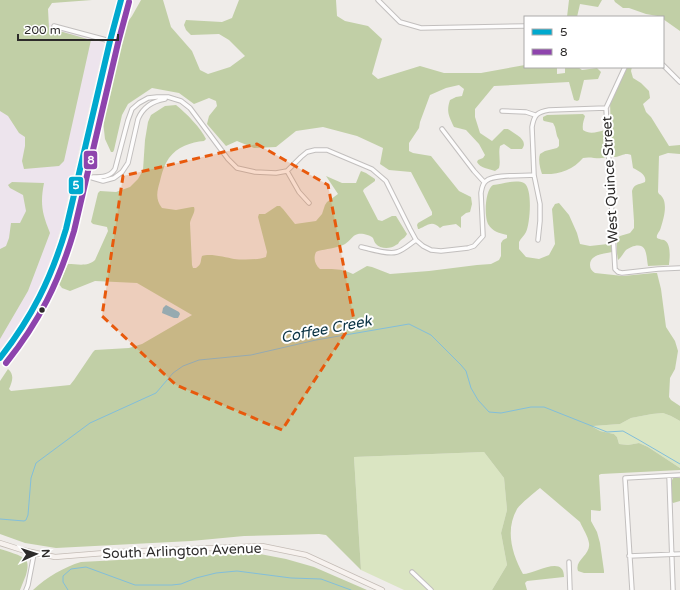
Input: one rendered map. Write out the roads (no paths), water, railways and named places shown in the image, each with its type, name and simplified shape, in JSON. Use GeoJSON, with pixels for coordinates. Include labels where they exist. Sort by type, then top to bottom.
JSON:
{"type":"FeatureCollection","features":[{"type":"Feature","properties":{"kind":"highway"},"geometry":{"type":"LineString","coordinates":[[0,358],[25,324],[40,299],[50,277],[62,242],[121,0]]}},
{"type":"Feature","properties":{"kind":"main road","name":"South Arlington Avenue"},"geometry":{"type":"LineString","coordinates":[[0,542],[34,554],[54,557],[117,552],[262,546],[306,555],[382,590]]}},
{"type":"Feature","properties":{"kind":"street"},"geometry":{"type":"LineString","coordinates":[[378,0],[400,22],[421,28],[524,26]]}},
{"type":"Feature","properties":{"kind":"street"},"geometry":{"type":"LineString","coordinates":[[54,26],[110,41]]}},
{"type":"Feature","properties":{"kind":"street"},"geometry":{"type":"LineString","coordinates":[[664,66],[680,82]]}},
{"type":"Feature","properties":{"kind":"street","name":"West Quince Street"},"geometry":{"type":"LineString","coordinates":[[625,68],[606,108],[615,268],[618,272],[622,273],[680,268]]}},
{"type":"Feature","properties":{"kind":"street"},"geometry":{"type":"LineString","coordinates":[[93,177],[108,176],[112,173],[115,169],[132,109],[145,99],[154,97],[172,98],[181,101],[190,108],[228,159],[237,168],[255,172],[276,173],[287,171],[307,152],[328,150],[372,169],[386,181],[416,240],[422,246],[431,250],[468,248],[474,246],[483,236],[481,192],[484,182],[490,178],[500,176],[534,175]]}},
{"type":"Feature","properties":{"kind":"street"},"geometry":{"type":"LineString","coordinates":[[79,174],[93,177],[101,181],[114,178],[122,172],[128,163],[138,119],[141,113],[153,102],[172,98]]}},
{"type":"Feature","properties":{"kind":"street"},"geometry":{"type":"LineString","coordinates":[[538,240],[540,204],[534,175],[533,120],[536,115],[549,110],[606,108]]}},
{"type":"Feature","properties":{"kind":"street"},"geometry":{"type":"LineString","coordinates":[[502,111],[526,112],[536,115]]}},
{"type":"Feature","properties":{"kind":"street"},"geometry":{"type":"LineString","coordinates":[[442,129],[484,182]]}},
{"type":"Feature","properties":{"kind":"street"},"geometry":{"type":"LineString","coordinates":[[287,171],[299,192],[309,203]]}},
{"type":"Feature","properties":{"kind":"street"},"geometry":{"type":"LineString","coordinates":[[361,247],[390,254],[402,250],[416,240]]}},
{"type":"Feature","properties":{"kind":"street"},"geometry":{"type":"LineString","coordinates":[[632,590],[625,478],[680,475]]}},
{"type":"Feature","properties":{"kind":"street"},"geometry":{"type":"LineString","coordinates":[[669,476],[673,590]]}},
{"type":"Feature","properties":{"kind":"street"},"geometry":{"type":"LineString","coordinates":[[26,590],[34,554]]}},
{"type":"Feature","properties":{"kind":"street"},"geometry":{"type":"LineString","coordinates":[[629,556],[680,554]]}},
{"type":"Feature","properties":{"kind":"street"},"geometry":{"type":"LineString","coordinates":[[569,562],[570,590]]}},
{"type":"Feature","properties":{"kind":"street"},"geometry":{"type":"LineString","coordinates":[[412,572],[431,590]]}},
{"type":"Feature","properties":{"kind":"water"},"geometry":{"type":"Polygon","coordinates":[[[166,305],[179,312],[180,314],[178,318],[162,313],[163,308],[166,305]]]}},
{"type":"Feature","properties":{"kind":"waterway","name":"Coffee Creek"},"geometry":{"type":"LineString","coordinates":[[0,519],[26,520],[28,515],[31,478],[36,463],[90,423],[156,393],[173,373],[183,366],[199,360],[251,355],[316,340],[409,324],[431,335],[461,365],[466,371],[471,388],[478,400],[489,412],[501,413],[531,407],[544,407],[607,432],[623,431],[680,464]]}},
{"type":"Feature","properties":{"kind":"waterway"},"geometry":{"type":"LineString","coordinates":[[68,590],[63,582],[63,576],[71,569],[86,567],[135,585],[181,584],[196,578],[216,573],[237,571],[291,578],[321,579],[351,590]]}}]}
